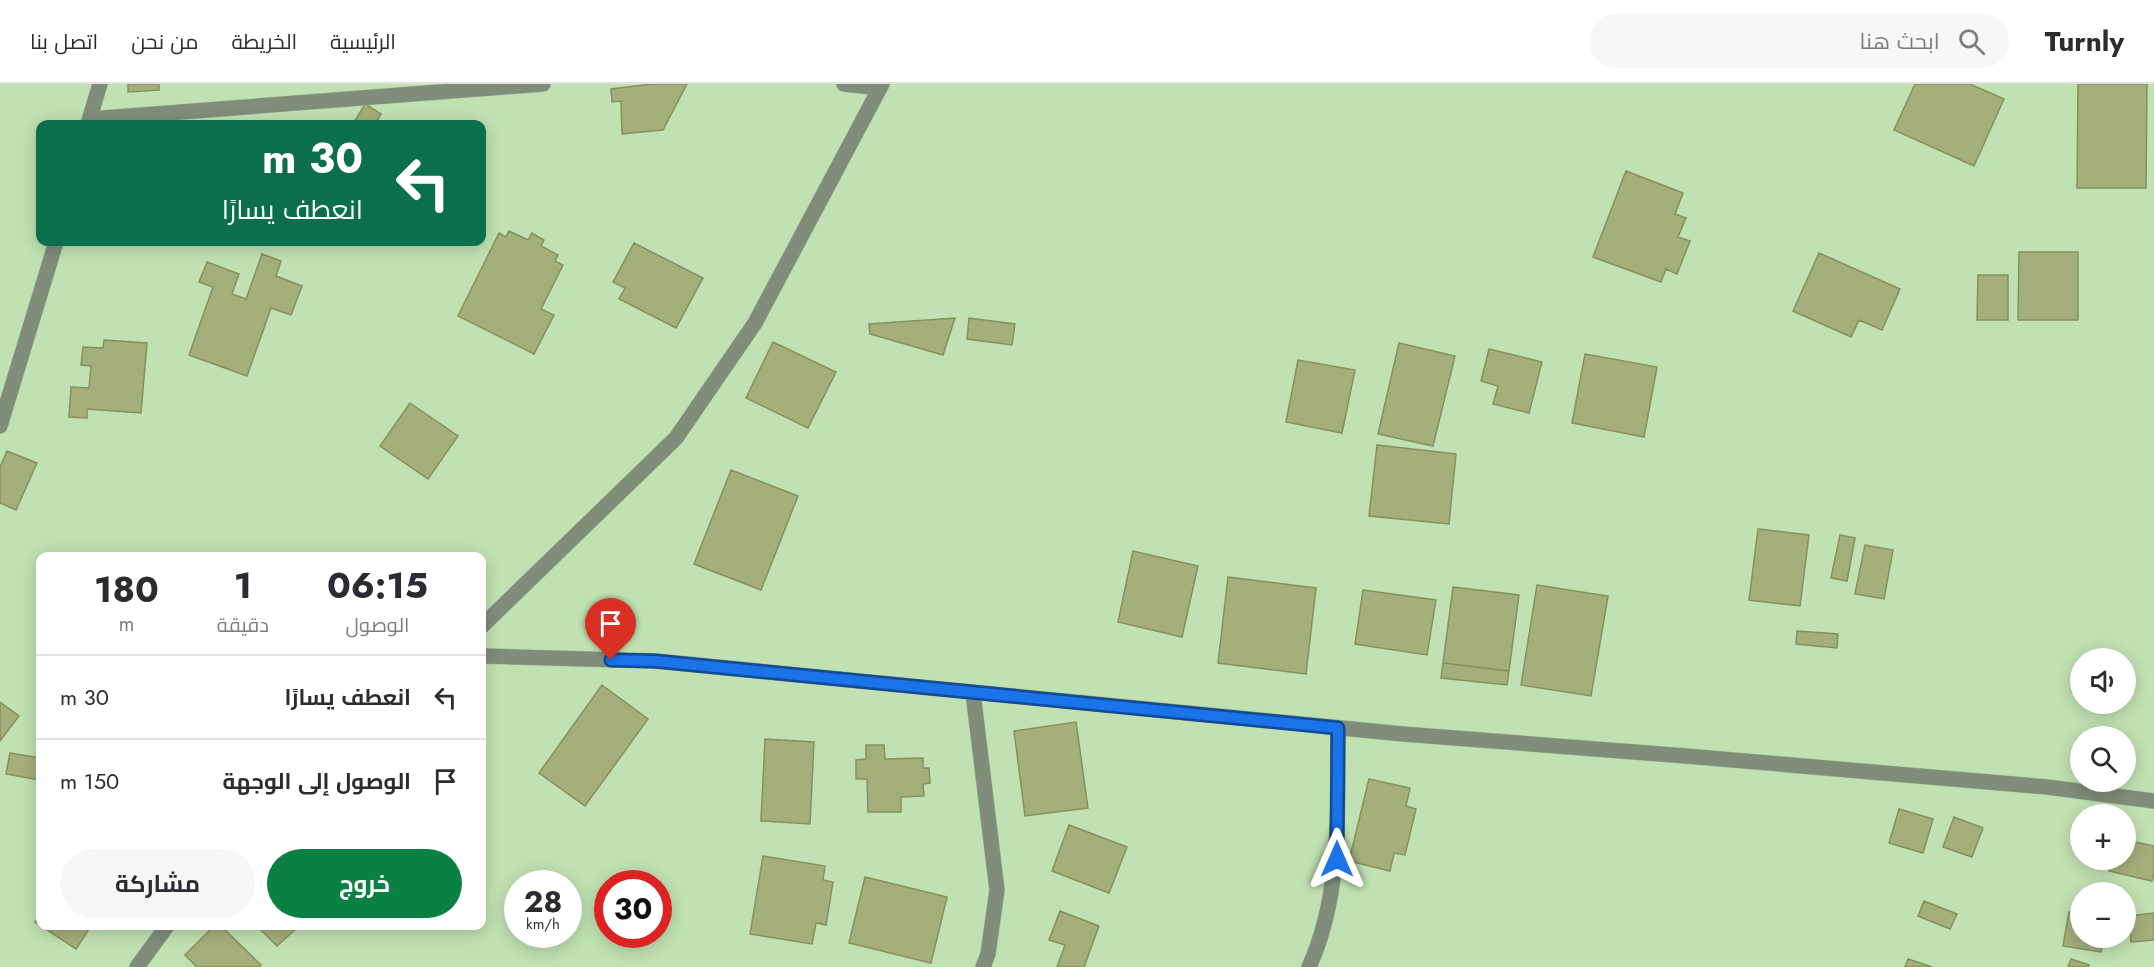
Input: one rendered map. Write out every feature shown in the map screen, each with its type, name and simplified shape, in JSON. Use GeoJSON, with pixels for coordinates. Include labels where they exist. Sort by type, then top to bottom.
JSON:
{"type":"FeatureCollection","features":[{"type":"Feature","properties":{"kind":"street"},"geometry":{"type":"LineString","coordinates":[[90,120],[100,84]]}},
{"type":"Feature","properties":{"kind":"street"},"geometry":{"type":"LineString","coordinates":[[113,120],[543,84]]}},
{"type":"Feature","properties":{"kind":"street"},"geometry":{"type":"LineString","coordinates":[[486,622],[676,438],[755,323],[881,86],[844,84]]}},
{"type":"Feature","properties":{"kind":"street"},"geometry":{"type":"LineString","coordinates":[[0,426],[55,246]]}},
{"type":"Feature","properties":{"kind":"street"},"geometry":{"type":"LineString","coordinates":[[486,656],[655,661],[1338,728],[2047,787],[2154,801]]}},
{"type":"Feature","properties":{"kind":"street"},"geometry":{"type":"LineString","coordinates":[[974,693],[997,890],[988,954],[982,967]]}},
{"type":"Feature","properties":{"kind":"street"},"geometry":{"type":"LineString","coordinates":[[1310,967],[1320,944],[1337,859],[1338,728]]}},
{"type":"Feature","properties":{"kind":"street"},"geometry":{"type":"LineString","coordinates":[[137,967],[164,930]]}},
{"type":"Feature","properties":{"kind":"building"},"geometry":{"type":"Polygon","coordinates":[[[128,84],[159,84],[159,90],[128,92],[128,84]]]}},
{"type":"Feature","properties":{"kind":"building"},"geometry":{"type":"Polygon","coordinates":[[[652,84],[687,84],[663,130],[622,134],[621,101],[612,102],[611,89],[652,84]]]}},
{"type":"Feature","properties":{"kind":"building"},"geometry":{"type":"Polygon","coordinates":[[[1915,84],[1970,84],[2004,99],[1974,166],[1894,130],[1915,84]]]}},
{"type":"Feature","properties":{"kind":"building"},"geometry":{"type":"Polygon","coordinates":[[[2078,84],[2147,84],[2146,188],[2077,188],[2078,84]]]}},
{"type":"Feature","properties":{"kind":"building"},"geometry":{"type":"Polygon","coordinates":[[[365,104],[381,114],[377,120],[355,120],[365,104]]]}},
{"type":"Feature","properties":{"kind":"building"},"geometry":{"type":"Polygon","coordinates":[[[1626,171],[1683,193],[1675,214],[1686,218],[1678,237],[1690,241],[1677,274],[1666,269],[1661,282],[1593,257],[1626,171]]]}},
{"type":"Feature","properties":{"kind":"building"},"geometry":{"type":"Polygon","coordinates":[[[509,231],[528,240],[532,233],[544,240],[541,246],[558,255],[555,261],[563,265],[541,309],[554,315],[534,354],[458,316],[499,233],[506,237],[509,231]]]}},
{"type":"Feature","properties":{"kind":"building"},"geometry":{"type":"Polygon","coordinates":[[[634,243],[703,278],[676,328],[619,299],[625,288],[613,282],[634,243]]]}},
{"type":"Feature","properties":{"kind":"building"},"geometry":{"type":"Polygon","coordinates":[[[2019,252],[2078,252],[2078,320],[2018,320],[2019,252]]]}},
{"type":"Feature","properties":{"kind":"building"},"geometry":{"type":"Polygon","coordinates":[[[1819,253],[1900,289],[1882,330],[1859,320],[1851,337],[1793,311],[1819,253]]]}},
{"type":"Feature","properties":{"kind":"building"},"geometry":{"type":"Polygon","coordinates":[[[262,254],[281,261],[276,276],[302,286],[291,315],[271,308],[247,376],[189,355],[213,287],[199,282],[207,262],[239,274],[232,294],[246,299],[262,254]]]}},
{"type":"Feature","properties":{"kind":"building"},"geometry":{"type":"Polygon","coordinates":[[[1978,275],[2008,275],[2008,320],[1977,320],[1978,275]]]}},
{"type":"Feature","properties":{"kind":"building"},"geometry":{"type":"Polygon","coordinates":[[[955,318],[943,355],[870,334],[869,324],[955,318]]]}},
{"type":"Feature","properties":{"kind":"building"},"geometry":{"type":"Polygon","coordinates":[[[969,318],[1015,324],[1012,345],[967,339],[969,318]]]}},
{"type":"Feature","properties":{"kind":"building"},"geometry":{"type":"Polygon","coordinates":[[[104,340],[147,343],[141,413],[87,409],[87,418],[69,417],[71,387],[89,388],[91,366],[81,365],[83,347],[103,348],[104,340]]]}},
{"type":"Feature","properties":{"kind":"building"},"geometry":{"type":"Polygon","coordinates":[[[773,342],[836,372],[808,428],[746,398],[773,342]]]}},
{"type":"Feature","properties":{"kind":"building"},"geometry":{"type":"Polygon","coordinates":[[[1399,343],[1455,356],[1433,446],[1378,434],[1399,343]]]}},
{"type":"Feature","properties":{"kind":"building"},"geometry":{"type":"Polygon","coordinates":[[[1489,349],[1542,362],[1529,413],[1493,404],[1498,386],[1481,381],[1489,349]]]}},
{"type":"Feature","properties":{"kind":"building"},"geometry":{"type":"Polygon","coordinates":[[[1585,354],[1657,367],[1644,437],[1572,423],[1585,354]]]}},
{"type":"Feature","properties":{"kind":"building"},"geometry":{"type":"Polygon","coordinates":[[[1298,360],[1355,370],[1342,433],[1286,422],[1298,360]]]}},
{"type":"Feature","properties":{"kind":"building"},"geometry":{"type":"Polygon","coordinates":[[[410,403],[458,436],[428,479],[380,446],[410,403]]]}},
{"type":"Feature","properties":{"kind":"building"},"geometry":{"type":"Polygon","coordinates":[[[1377,445],[1456,454],[1449,524],[1369,516],[1377,445]]]}},
{"type":"Feature","properties":{"kind":"building"},"geometry":{"type":"Polygon","coordinates":[[[7,451],[37,463],[16,510],[0,503],[0,467],[7,451]]]}},
{"type":"Feature","properties":{"kind":"building"},"geometry":{"type":"Polygon","coordinates":[[[731,470],[798,496],[761,590],[694,564],[731,470]]]}},
{"type":"Feature","properties":{"kind":"building"},"geometry":{"type":"Polygon","coordinates":[[[1758,529],[1809,535],[1800,606],[1749,600],[1758,529]]]}},
{"type":"Feature","properties":{"kind":"building"},"geometry":{"type":"Polygon","coordinates":[[[1840,535],[1855,538],[1847,581],[1831,578],[1840,535]]]}},
{"type":"Feature","properties":{"kind":"building"},"geometry":{"type":"Polygon","coordinates":[[[1865,545],[1893,550],[1884,599],[1855,594],[1865,545]]]}},
{"type":"Feature","properties":{"kind":"building"},"geometry":{"type":"Polygon","coordinates":[[[1133,551],[1198,566],[1182,637],[1118,622],[1133,551]]]}},
{"type":"Feature","properties":{"kind":"building"},"geometry":{"type":"Polygon","coordinates":[[[1228,577],[1316,588],[1306,674],[1218,663],[1228,577]]]}},
{"type":"Feature","properties":{"kind":"building"},"geometry":{"type":"Polygon","coordinates":[[[1537,585],[1608,596],[1591,696],[1521,685],[1537,585]]]}},
{"type":"Feature","properties":{"kind":"building"},"geometry":{"type":"Polygon","coordinates":[[[1453,587],[1519,595],[1509,671],[1443,663],[1453,587]]]}},
{"type":"Feature","properties":{"kind":"building"},"geometry":{"type":"Polygon","coordinates":[[[1363,590],[1436,600],[1427,655],[1355,644],[1363,590]]]}},
{"type":"Feature","properties":{"kind":"building"},"geometry":{"type":"Polygon","coordinates":[[[1797,631],[1838,634],[1837,648],[1796,644],[1797,631]]]}},
{"type":"Feature","properties":{"kind":"building"},"geometry":{"type":"Polygon","coordinates":[[[1443,663],[1509,671],[1507,685],[1441,678],[1443,663]]]}},
{"type":"Feature","properties":{"kind":"building"},"geometry":{"type":"Polygon","coordinates":[[[602,685],[648,719],[585,806],[539,773],[602,685]]]}},
{"type":"Feature","properties":{"kind":"building"},"geometry":{"type":"Polygon","coordinates":[[[0,702],[19,716],[0,741],[0,702]]]}},
{"type":"Feature","properties":{"kind":"building"},"geometry":{"type":"Polygon","coordinates":[[[1076,722],[1088,808],[1025,816],[1014,731],[1076,722]]]}},
{"type":"Feature","properties":{"kind":"building"},"geometry":{"type":"Polygon","coordinates":[[[765,739],[814,742],[810,824],[761,821],[765,739]]]}},
{"type":"Feature","properties":{"kind":"building"},"geometry":{"type":"Polygon","coordinates":[[[866,745],[884,745],[885,759],[923,758],[923,768],[929,768],[930,783],[923,784],[924,796],[901,797],[901,812],[868,812],[867,779],[856,779],[856,760],[866,759],[866,745]]]}},
{"type":"Feature","properties":{"kind":"building"},"geometry":{"type":"Polygon","coordinates":[[[10,753],[36,757],[36,779],[6,774],[10,753]]]}},
{"type":"Feature","properties":{"kind":"building"},"geometry":{"type":"Polygon","coordinates":[[[1369,779],[1410,788],[1406,806],[1416,809],[1405,855],[1394,853],[1390,871],[1349,861],[1369,779]]]}},
{"type":"Feature","properties":{"kind":"building"},"geometry":{"type":"Polygon","coordinates":[[[1899,809],[1933,819],[1923,853],[1889,843],[1899,809]]]}},
{"type":"Feature","properties":{"kind":"building"},"geometry":{"type":"Polygon","coordinates":[[[1954,817],[1983,828],[1972,857],[1943,847],[1954,817]]]}},
{"type":"Feature","properties":{"kind":"building"},"geometry":{"type":"Polygon","coordinates":[[[1069,825],[1127,847],[1109,893],[1052,871],[1069,825]]]}},
{"type":"Feature","properties":{"kind":"building"},"geometry":{"type":"Polygon","coordinates":[[[2136,842],[2154,846],[2152,881],[2109,871],[2136,870],[2136,842]]]}},
{"type":"Feature","properties":{"kind":"building"},"geometry":{"type":"Polygon","coordinates":[[[763,856],[825,866],[823,880],[833,882],[826,925],[816,923],[812,944],[750,934],[763,856]]]}},
{"type":"Feature","properties":{"kind":"building"},"geometry":{"type":"Polygon","coordinates":[[[865,877],[947,897],[931,963],[849,943],[865,877]]]}},
{"type":"Feature","properties":{"kind":"building"},"geometry":{"type":"Polygon","coordinates":[[[1924,901],[1957,914],[1950,929],[1918,916],[1924,901]]]}},
{"type":"Feature","properties":{"kind":"building"},"geometry":{"type":"Polygon","coordinates":[[[1060,911],[1099,926],[1084,967],[1057,967],[1065,945],[1049,940],[1060,911]]]}},
{"type":"Feature","properties":{"kind":"building"},"geometry":{"type":"Polygon","coordinates":[[[2069,912],[2070,912],[2070,947],[2063,946],[2069,912]]]}},
{"type":"Feature","properties":{"kind":"building"},"geometry":{"type":"Polygon","coordinates":[[[2154,913],[2154,940],[2136,942],[2136,915],[2154,913]]]}},
{"type":"Feature","properties":{"kind":"building"},"geometry":{"type":"Polygon","coordinates":[[[47,930],[88,930],[76,949],[47,930]]]}},
{"type":"Feature","properties":{"kind":"building"},"geometry":{"type":"Polygon","coordinates":[[[210,930],[225,930],[261,965],[259,967],[197,967],[185,955],[210,930]]]}},
{"type":"Feature","properties":{"kind":"building"},"geometry":{"type":"Polygon","coordinates":[[[261,930],[295,930],[277,946],[261,930]]]}},
{"type":"Feature","properties":{"kind":"building"},"geometry":{"type":"Polygon","coordinates":[[[2076,948],[2102,948],[2101,952],[2076,948]]]}},
{"type":"Feature","properties":{"kind":"building"},"geometry":{"type":"Polygon","coordinates":[[[1908,959],[1932,967],[1905,967],[1908,959]]]}},
{"type":"Feature","properties":{"kind":"building"},"geometry":{"type":"Polygon","coordinates":[[[2071,959],[2089,965],[2088,967],[2068,967],[2071,959]]]}},
{"type":"Feature","properties":{"kind":"route"},"geometry":{"type":"LineString","coordinates":[[611,660],[655,661],[1338,728],[1337,859]]}}]}
